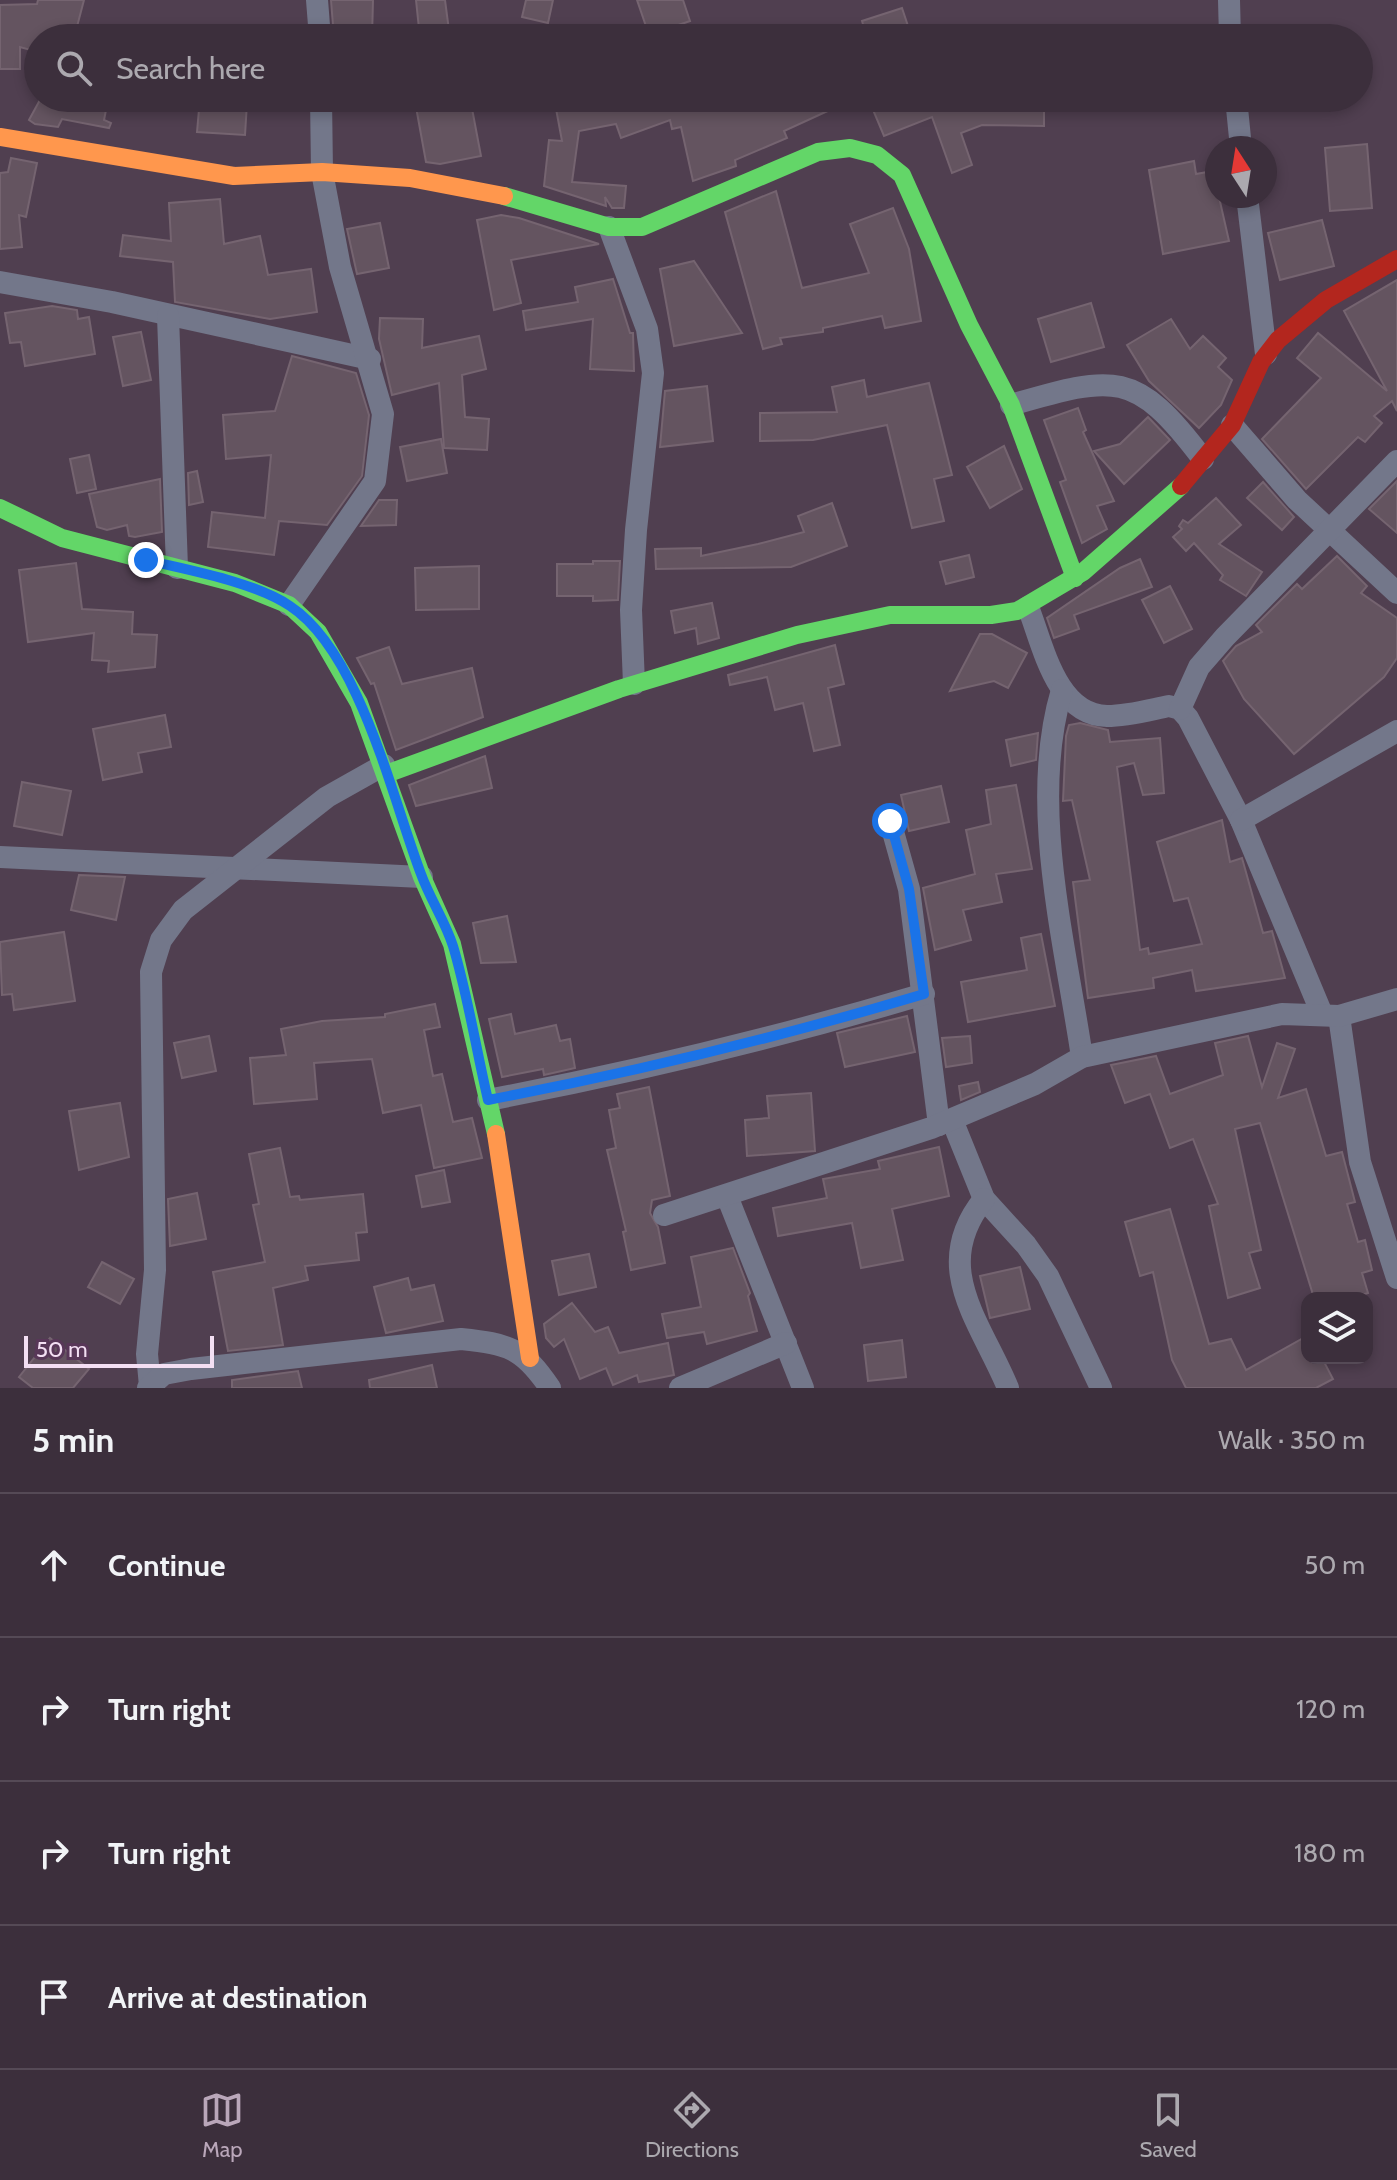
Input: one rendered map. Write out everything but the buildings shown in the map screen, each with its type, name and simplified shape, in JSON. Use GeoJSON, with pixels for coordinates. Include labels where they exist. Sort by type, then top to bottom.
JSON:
{"type":"FeatureCollection","features":[{"type":"Feature","properties":{"kind":"street"},"geometry":{"type":"LineString","coordinates":[[317,0],[319,24]]}},
{"type":"Feature","properties":{"kind":"street"},"geometry":{"type":"LineString","coordinates":[[1229,0],[1230,24]]}},
{"type":"Feature","properties":{"kind":"street"},"geometry":{"type":"LineString","coordinates":[[289,605],[375,481],[383,414],[370,359],[340,267],[322,172],[321,112]]}},
{"type":"Feature","properties":{"kind":"street"},"geometry":{"type":"LineString","coordinates":[[1237,112],[1240,136]]}},
{"type":"Feature","properties":{"kind":"street"},"geometry":{"type":"LineString","coordinates":[[0,137],[234,176],[322,172],[410,178],[524,200],[609,227],[642,227],[818,152],[850,148],[877,155],[902,175],[969,325],[1011,405],[1075,578]]}},
{"type":"Feature","properties":{"kind":"street"},"geometry":{"type":"LineString","coordinates":[[1248,208],[1266,354]]}},
{"type":"Feature","properties":{"kind":"street"},"geometry":{"type":"LineString","coordinates":[[609,227],[647,329],[653,373],[636,530],[631,610],[634,684]]}},
{"type":"Feature","properties":{"kind":"street"},"geometry":{"type":"LineString","coordinates":[[149,1387],[147,1354],[155,1270],[151,972],[161,940],[183,910],[327,797],[385,770],[634,684],[861,619],[923,613],[993,616],[1028,607],[1075,578],[1160,506],[1232,425],[1266,354],[1313,311],[1359,278],[1397,259]]}},
{"type":"Feature","properties":{"kind":"street"},"geometry":{"type":"LineString","coordinates":[[0,282],[370,359]]}},
{"type":"Feature","properties":{"kind":"street"},"geometry":{"type":"LineString","coordinates":[[168,316],[177,568]]}},
{"type":"Feature","properties":{"kind":"street"},"geometry":{"type":"LineString","coordinates":[[1011,405],[1059,391],[1113,384],[1145,395],[1170,415],[1203,459]]}},
{"type":"Feature","properties":{"kind":"street"},"geometry":{"type":"LineString","coordinates":[[1232,425],[1297,500],[1397,593]]}},
{"type":"Feature","properties":{"kind":"street"},"geometry":{"type":"LineString","coordinates":[[1180,709],[1199,667],[1328,529],[1397,461]]}},
{"type":"Feature","properties":{"kind":"street"},"geometry":{"type":"LineString","coordinates":[[0,508],[62,538],[235,583],[289,605],[318,632],[336,659],[385,770],[422,877],[452,944],[502,1166],[530,1358],[550,1388]]}},
{"type":"Feature","properties":{"kind":"street"},"geometry":{"type":"LineString","coordinates":[[1028,607],[1062,690],[1076,705],[1103,716],[1169,706],[1180,709],[1188,718],[1241,820],[1330,1015],[1360,1162],[1397,1278]]}},
{"type":"Feature","properties":{"kind":"street"},"geometry":{"type":"LineString","coordinates":[[1062,690],[1050,740],[1049,823],[1082,1057]]}},
{"type":"Feature","properties":{"kind":"street"},"geometry":{"type":"LineString","coordinates":[[1241,820],[1397,731]]}},
{"type":"Feature","properties":{"kind":"street"},"geometry":{"type":"LineString","coordinates":[[890,821],[909,889],[945,1122],[984,1199],[1026,1245],[1048,1276],[1067,1310],[1101,1388]]}},
{"type":"Feature","properties":{"kind":"street"},"geometry":{"type":"LineString","coordinates":[[0,857],[422,877]]}},
{"type":"Feature","properties":{"kind":"street"},"geometry":{"type":"LineString","coordinates":[[488,1100],[639,1071],[800,1031],[924,994]]}},
{"type":"Feature","properties":{"kind":"street"},"geometry":{"type":"LineString","coordinates":[[664,1215],[945,1122],[1035,1084],[1082,1057],[1282,1014],[1330,1015],[1397,999]]}},
{"type":"Feature","properties":{"kind":"street"},"geometry":{"type":"LineString","coordinates":[[727,1196],[803,1388]]}},
{"type":"Feature","properties":{"kind":"street"},"geometry":{"type":"LineString","coordinates":[[984,1199],[965,1227],[960,1271],[969,1307],[1008,1388]]}},
{"type":"Feature","properties":{"kind":"street"},"geometry":{"type":"LineString","coordinates":[[149,1387],[164,1374],[191,1369],[461,1339],[501,1343],[530,1358]]}},
{"type":"Feature","properties":{"kind":"street"},"geometry":{"type":"LineString","coordinates":[[680,1388],[786,1343]]}},
{"type":"Feature","properties":{"kind":"traffic: fast"},"geometry":{"type":"LineString","coordinates":[[504,196],[609,227],[642,227],[818,152],[850,148],[877,155],[902,175],[969,325],[1011,405],[1075,578]]}},
{"type":"Feature","properties":{"kind":"traffic: fast"},"geometry":{"type":"LineString","coordinates":[[386,774],[619,689],[797,635],[890,615],[991,615],[1017,611],[1083,572],[1181,486]]}},
{"type":"Feature","properties":{"kind":"traffic: fast"},"geometry":{"type":"LineString","coordinates":[[0,508],[62,538],[235,583],[289,605],[318,632],[359,703],[422,877],[452,944],[496,1134]]}},
{"type":"Feature","properties":{"kind":"traffic: slow"},"geometry":{"type":"LineString","coordinates":[[0,137],[234,176],[322,172],[410,178],[504,196]]}},
{"type":"Feature","properties":{"kind":"traffic: slow"},"geometry":{"type":"LineString","coordinates":[[496,1134],[530,1358]]}},
{"type":"Feature","properties":{"kind":"traffic: jam"},"geometry":{"type":"LineString","coordinates":[[1181,486],[1232,425],[1261,362],[1278,340],[1326,300],[1397,259]]}},
{"type":"Feature","properties":{"kind":"route"},"geometry":{"type":"LineString","coordinates":[[146,560],[235,583],[289,605],[318,632],[336,659],[359,703],[422,877],[452,944],[488,1100],[639,1071],[800,1031],[924,994],[909,889],[890,821]]}}]}
